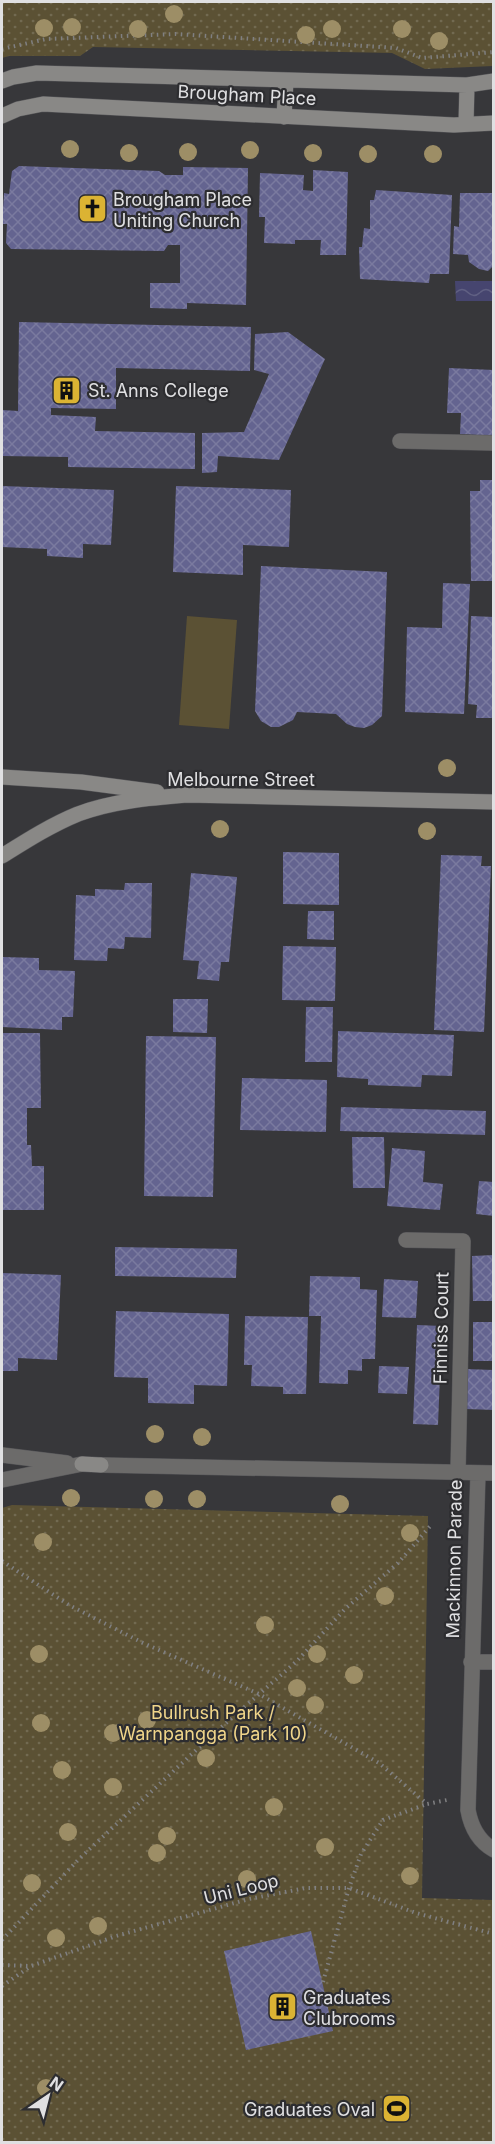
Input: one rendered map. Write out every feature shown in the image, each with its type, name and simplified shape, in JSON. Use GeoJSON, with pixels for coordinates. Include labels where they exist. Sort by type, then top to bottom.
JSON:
{"type":"FeatureCollection","features":[{"type":"Feature","properties":{"kind":"street","name":"Brougham Place"},"geometry":{"type":"LineString","coordinates":[[2,81],[37,74],[467,85],[494,81]]}},
{"type":"Feature","properties":{"kind":"street"},"geometry":{"type":"LineString","coordinates":[[284,117],[286,81]]}},
{"type":"Feature","properties":{"kind":"street"},"geometry":{"type":"LineString","coordinates":[[466,124],[467,85]]}},
{"type":"Feature","properties":{"kind":"street","name":"Brougham Place"},"geometry":{"type":"LineString","coordinates":[[2,116],[18,109],[43,104],[284,117],[494,123]]}},
{"type":"Feature","properties":{"kind":"street"},"geometry":{"type":"LineString","coordinates":[[400,441],[494,443]]}},
{"type":"Feature","properties":{"kind":"street"},"geometry":{"type":"LineString","coordinates":[[2,777],[81,782],[187,795]]}},
{"type":"Feature","properties":{"kind":"street","name":"Melbourne Street"},"geometry":{"type":"LineString","coordinates":[[2,856],[26,840],[78,814],[137,800],[187,795],[494,802]]}},
{"type":"Feature","properties":{"kind":"street","name":"Finniss Court"},"geometry":{"type":"LineString","coordinates":[[406,1240],[463,1241],[458,1472]]}},
{"type":"Feature","properties":{"kind":"street","name":"Mackinnon Parade"},"geometry":{"type":"LineString","coordinates":[[2,1455],[101,1466],[478,1473],[468,1810],[471,1825],[479,1838],[494,1850]]}},
{"type":"Feature","properties":{"kind":"street","name":"Mackinnon Parade"},"geometry":{"type":"LineString","coordinates":[[2,1480],[82,1464]]}},
{"type":"Feature","properties":{"kind":"street"},"geometry":{"type":"LineString","coordinates":[[478,1473],[494,1473]]}},
{"type":"Feature","properties":{"kind":"street"},"geometry":{"type":"LineString","coordinates":[[471,1662],[494,1662]]}},
{"type":"Feature","properties":{"kind":"path"},"geometry":{"type":"LineString","coordinates":[[2,49],[46,39],[176,34],[396,48],[422,58],[494,52]]}},
{"type":"Feature","properties":{"kind":"path"},"geometry":{"type":"LineString","coordinates":[[2,1940],[79,1859],[297,1661],[345,1610],[398,1563],[432,1524]]}},
{"type":"Feature","properties":{"kind":"path"},"geometry":{"type":"LineString","coordinates":[[2,1562],[69,1605],[143,1643],[259,1694],[379,1763],[427,1804]]}},
{"type":"Feature","properties":{"kind":"path"},"geometry":{"type":"LineString","coordinates":[[323,1982],[349,1888],[361,1854],[383,1820],[427,1804],[469,1796]]}},
{"type":"Feature","properties":{"kind":"path","name":"Uni Loop"},"geometry":{"type":"LineString","coordinates":[[2,1986],[31,1966],[116,1936],[249,1899],[306,1888],[349,1888],[416,1913],[494,1934]]}},
{"type":"Feature","properties":{"kind":"path"},"geometry":{"type":"LineString","coordinates":[[2,1965],[31,1966]]}},
{"type":"Feature","properties":{"kind":"green space"},"geometry":{"type":"Polygon","coordinates":[[[2,2],[493,2],[493,66],[425,69],[392,53],[93,47],[80,56],[9,56],[2,58],[2,2]]]}},
{"type":"Feature","properties":{"kind":"green space"},"geometry":{"type":"Polygon","coordinates":[[[187,616],[237,620],[229,729],[179,725],[187,616]]]}},
{"type":"Feature","properties":{"kind":"green space","name":"Bullrush Park / Warnpangga (Park 10)"},"geometry":{"type":"Polygon","coordinates":[[[12,1505],[428,1516],[422,1898],[493,1900],[493,2142],[2,2142],[2,1508],[12,1505]]]}},
{"type":"Feature","properties":{"kind":"water"},"geometry":{"type":"Polygon","coordinates":[[[455,281],[492,281],[492,301],[456,301],[455,281]]]}},
{"type":"Feature","properties":{"kind":"building"},"geometry":{"type":"Polygon","coordinates":[[[19,166],[159,171],[165,175],[183,175],[183,167],[248,168],[246,305],[187,303],[187,309],[150,308],[150,283],[180,283],[180,245],[168,245],[164,251],[11,249],[6,243],[7,224],[2,224],[4,193],[9,194],[12,171],[19,166]]]}},
{"type":"Feature","properties":{"kind":"building"},"geometry":{"type":"Polygon","coordinates":[[[313,170],[348,172],[346,255],[320,255],[321,240],[295,240],[295,244],[264,243],[265,217],[259,217],[260,173],[304,175],[303,190],[313,191],[313,170]]]}},
{"type":"Feature","properties":{"kind":"building"},"geometry":{"type":"Polygon","coordinates":[[[376,190],[452,195],[449,274],[430,274],[429,283],[360,279],[359,247],[362,247],[364,228],[370,229],[370,200],[374,200],[376,190]]]}},
{"type":"Feature","properties":{"kind":"building"},"geometry":{"type":"Polygon","coordinates":[[[460,193],[494,193],[494,265],[488,271],[479,269],[469,262],[468,255],[453,254],[454,226],[459,227],[460,193]]]}},
{"type":"Feature","properties":{"kind":"building","name":"St. Anns College"},"geometry":{"type":"Polygon","coordinates":[[[19,322],[251,327],[250,371],[116,368],[116,409],[51,408],[51,415],[96,417],[95,431],[195,433],[195,469],[68,467],[68,457],[2,456],[2,410],[18,411],[19,322]]]}},
{"type":"Feature","properties":{"kind":"building"},"geometry":{"type":"Polygon","coordinates":[[[288,332],[325,359],[279,460],[218,456],[217,472],[202,473],[202,433],[244,432],[269,374],[254,370],[255,334],[288,332]]]}},
{"type":"Feature","properties":{"kind":"building"},"geometry":{"type":"Polygon","coordinates":[[[449,368],[494,370],[494,436],[460,434],[461,413],[447,413],[449,368]]]}},
{"type":"Feature","properties":{"kind":"building"},"geometry":{"type":"Polygon","coordinates":[[[480,480],[494,480],[494,581],[471,581],[470,491],[480,491],[480,480]]]}},
{"type":"Feature","properties":{"kind":"building"},"geometry":{"type":"Polygon","coordinates":[[[2,486],[114,490],[111,545],[83,544],[83,558],[47,556],[47,549],[2,547],[2,486]]]}},
{"type":"Feature","properties":{"kind":"building"},"geometry":{"type":"Polygon","coordinates":[[[176,486],[291,490],[289,547],[243,545],[243,575],[173,572],[176,486]]]}},
{"type":"Feature","properties":{"kind":"building"},"geometry":{"type":"Polygon","coordinates":[[[261,566],[387,572],[382,716],[372,725],[364,728],[355,727],[347,724],[336,714],[297,712],[293,720],[279,727],[271,727],[261,721],[255,711],[261,566]]]}},
{"type":"Feature","properties":{"kind":"building"},"geometry":{"type":"Polygon","coordinates":[[[443,583],[470,584],[464,714],[405,712],[407,627],[442,628],[443,583]]]}},
{"type":"Feature","properties":{"kind":"building"},"geometry":{"type":"Polygon","coordinates":[[[471,616],[494,617],[494,718],[476,718],[477,705],[468,704],[471,616]]]}},
{"type":"Feature","properties":{"kind":"building"},"geometry":{"type":"Polygon","coordinates":[[[283,852],[339,853],[339,905],[283,904],[283,852]]]}},
{"type":"Feature","properties":{"kind":"building"},"geometry":{"type":"Polygon","coordinates":[[[441,855],[482,856],[481,866],[491,866],[484,1032],[434,1030],[441,855]]]}},
{"type":"Feature","properties":{"kind":"building"},"geometry":{"type":"Polygon","coordinates":[[[191,873],[237,877],[229,962],[221,962],[219,981],[197,979],[199,961],[183,960],[191,873]]]}},
{"type":"Feature","properties":{"kind":"building"},"geometry":{"type":"Polygon","coordinates":[[[125,883],[152,883],[151,938],[125,937],[124,949],[108,948],[107,961],[74,960],[76,895],[95,896],[95,889],[124,890],[125,883]]]}},
{"type":"Feature","properties":{"kind":"building"},"geometry":{"type":"Polygon","coordinates":[[[308,911],[334,911],[334,940],[307,939],[308,911]]]}},
{"type":"Feature","properties":{"kind":"building"},"geometry":{"type":"Polygon","coordinates":[[[283,946],[336,947],[335,1001],[282,1000],[283,946]]]}},
{"type":"Feature","properties":{"kind":"building"},"geometry":{"type":"Polygon","coordinates":[[[2,957],[39,958],[39,970],[75,971],[73,1017],[62,1017],[62,1030],[2,1027],[2,957]]]}},
{"type":"Feature","properties":{"kind":"building"},"geometry":{"type":"Polygon","coordinates":[[[173,999],[208,999],[207,1033],[173,1032],[173,999]]]}},
{"type":"Feature","properties":{"kind":"building"},"geometry":{"type":"Polygon","coordinates":[[[306,1007],[333,1007],[332,1062],[305,1062],[306,1007]]]}},
{"type":"Feature","properties":{"kind":"building"},"geometry":{"type":"Polygon","coordinates":[[[338,1031],[454,1035],[452,1076],[422,1075],[421,1087],[368,1085],[368,1079],[337,1077],[338,1031]]]}},
{"type":"Feature","properties":{"kind":"building"},"geometry":{"type":"Polygon","coordinates":[[[2,1033],[40,1033],[41,1108],[27,1108],[27,1145],[31,1145],[32,1166],[44,1166],[44,1210],[2,1210],[2,1033]]]}},
{"type":"Feature","properties":{"kind":"building"},"geometry":{"type":"Polygon","coordinates":[[[146,1036],[216,1037],[213,1197],[144,1196],[146,1036]]]}},
{"type":"Feature","properties":{"kind":"building"},"geometry":{"type":"Polygon","coordinates":[[[242,1078],[327,1080],[326,1132],[240,1130],[242,1078]]]}},
{"type":"Feature","properties":{"kind":"building"},"geometry":{"type":"Polygon","coordinates":[[[341,1107],[486,1111],[485,1135],[340,1131],[341,1107]]]}},
{"type":"Feature","properties":{"kind":"building"},"geometry":{"type":"Polygon","coordinates":[[[352,1137],[384,1137],[385,1188],[353,1188],[352,1137]]]}},
{"type":"Feature","properties":{"kind":"building"},"geometry":{"type":"Polygon","coordinates":[[[392,1148],[425,1151],[423,1182],[443,1184],[440,1210],[387,1206],[392,1148]]]}},
{"type":"Feature","properties":{"kind":"building"},"geometry":{"type":"Polygon","coordinates":[[[479,1181],[494,1182],[494,1216],[476,1214],[479,1181]]]}},
{"type":"Feature","properties":{"kind":"building"},"geometry":{"type":"Polygon","coordinates":[[[115,1247],[237,1249],[236,1278],[115,1276],[115,1247]]]}},
{"type":"Feature","properties":{"kind":"building"},"geometry":{"type":"Polygon","coordinates":[[[494,1255],[494,1301],[473,1301],[472,1256],[494,1255]]]}},
{"type":"Feature","properties":{"kind":"building"},"geometry":{"type":"Polygon","coordinates":[[[2,1273],[61,1275],[57,1360],[18,1358],[18,1371],[2,1371],[2,1273]]]}},
{"type":"Feature","properties":{"kind":"building"},"geometry":{"type":"Polygon","coordinates":[[[310,1276],[360,1277],[360,1289],[377,1290],[375,1359],[362,1359],[362,1371],[348,1370],[348,1384],[319,1383],[321,1316],[309,1316],[310,1276]]]}},
{"type":"Feature","properties":{"kind":"building"},"geometry":{"type":"Polygon","coordinates":[[[384,1279],[418,1281],[416,1318],[382,1317],[384,1279]]]}},
{"type":"Feature","properties":{"kind":"building"},"geometry":{"type":"Polygon","coordinates":[[[116,1311],[229,1314],[227,1386],[194,1385],[194,1404],[148,1403],[148,1378],[114,1377],[116,1311]]]}},
{"type":"Feature","properties":{"kind":"building"},"geometry":{"type":"Polygon","coordinates":[[[245,1316],[308,1317],[306,1394],[283,1394],[283,1387],[251,1386],[252,1365],[244,1365],[245,1316]]]}},
{"type":"Feature","properties":{"kind":"building"},"geometry":{"type":"Polygon","coordinates":[[[473,1322],[494,1322],[494,1361],[473,1361],[473,1322]]]}},
{"type":"Feature","properties":{"kind":"building"},"geometry":{"type":"Polygon","coordinates":[[[417,1325],[442,1326],[438,1425],[413,1424],[417,1325]]]}},
{"type":"Feature","properties":{"kind":"building"},"geometry":{"type":"Polygon","coordinates":[[[379,1366],[409,1367],[407,1394],[378,1393],[379,1366]]]}},
{"type":"Feature","properties":{"kind":"building"},"geometry":{"type":"Polygon","coordinates":[[[466,1369],[494,1370],[494,1410],[465,1409],[466,1369]]]}},
{"type":"Feature","properties":{"kind":"building","name":"Graduates Clubrooms"},"geometry":{"type":"Polygon","coordinates":[[[311,1931],[333,2031],[246,2050],[224,1951],[311,1931]]]}},
{"type":"Feature","properties":{"kind":"place","name":"Brougham Place Uniting Church"},"geometry":{"type":"Point","coordinates":[92,209]}},
{"type":"Feature","properties":{"kind":"place","name":"St. Anns College"},"geometry":{"type":"Point","coordinates":[67,390]}},
{"type":"Feature","properties":{"kind":"place","name":"Graduates Clubrooms"},"geometry":{"type":"Point","coordinates":[282,2007]}},
{"type":"Feature","properties":{"kind":"place","name":"Graduates Oval"},"geometry":{"type":"Point","coordinates":[396,2109]}}]}
